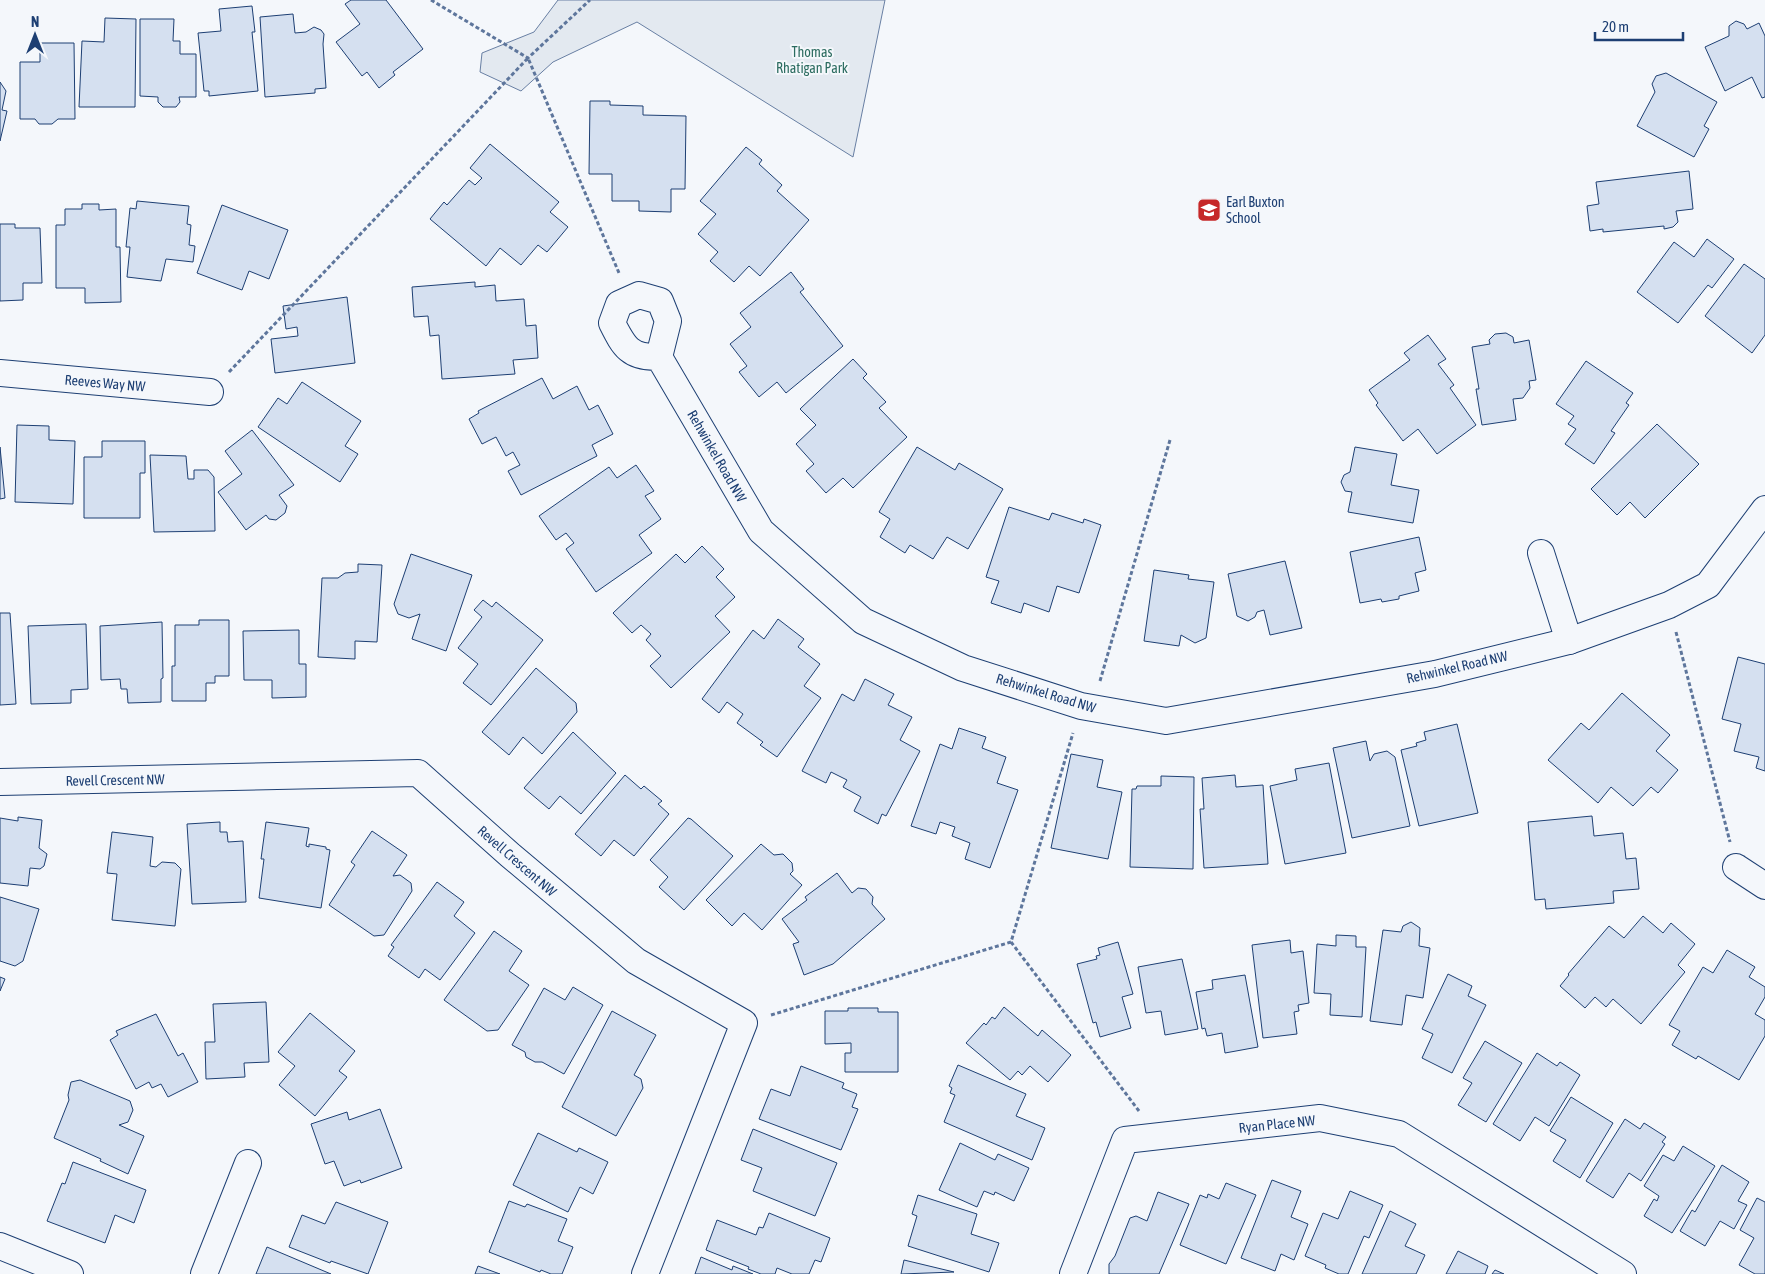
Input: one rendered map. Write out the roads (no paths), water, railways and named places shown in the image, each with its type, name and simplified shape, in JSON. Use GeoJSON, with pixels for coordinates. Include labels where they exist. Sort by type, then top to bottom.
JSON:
{"type":"FeatureCollection","features":[{"type":"Feature","properties":{"kind":"street"},"geometry":{"type":"LineString","coordinates":[[639,295],[660,301],[668,321],[659,356],[643,358],[623,346],[612,323],[619,304],[639,295]]}},
{"type":"Feature","properties":{"kind":"street","name":"Rehwinkel Road NW"},"geometry":{"type":"LineString","coordinates":[[659,356],[761,531],[863,621],[963,668],[1087,707],[1166,721],[1435,674],[1569,641],[1669,605],[1708,585],[1765,509]]}},
{"type":"Feature","properties":{"kind":"street","name":"Reeves Way NW"},"geometry":{"type":"LineString","coordinates":[[0,373],[210,392]]}},
{"type":"Feature","properties":{"kind":"street"},"geometry":{"type":"LineString","coordinates":[[1541,553],[1569,641]]}},
{"type":"Feature","properties":{"kind":"street","name":"Revell Crescent NW"},"geometry":{"type":"LineString","coordinates":[[0,782],[418,773],[510,855],[636,962],[744,1023],[645,1274]]}},
{"type":"Feature","properties":{"kind":"street"},"geometry":{"type":"LineString","coordinates":[[1736,867],[1765,886]]}},
{"type":"Feature","properties":{"kind":"street","name":"Ryan Place NW"},"geometry":{"type":"LineString","coordinates":[[1073,1274],[1125,1140],[1320,1118],[1399,1134],[1623,1274]]}},
{"type":"Feature","properties":{"kind":"street"},"geometry":{"type":"LineString","coordinates":[[204,1274],[248,1163]]}},
{"type":"Feature","properties":{"kind":"street"},"geometry":{"type":"LineString","coordinates":[[0,1246],[70,1274]]}},
{"type":"Feature","properties":{"kind":"place","name":"Earl Buxton School"},"geometry":{"type":"Point","coordinates":[1209,210]}},
{"type":"Feature","properties":{"kind":"park label","name":"Thomas Rhatigan Park"},"geometry":{"type":"Point","coordinates":[812,60]}}]}
